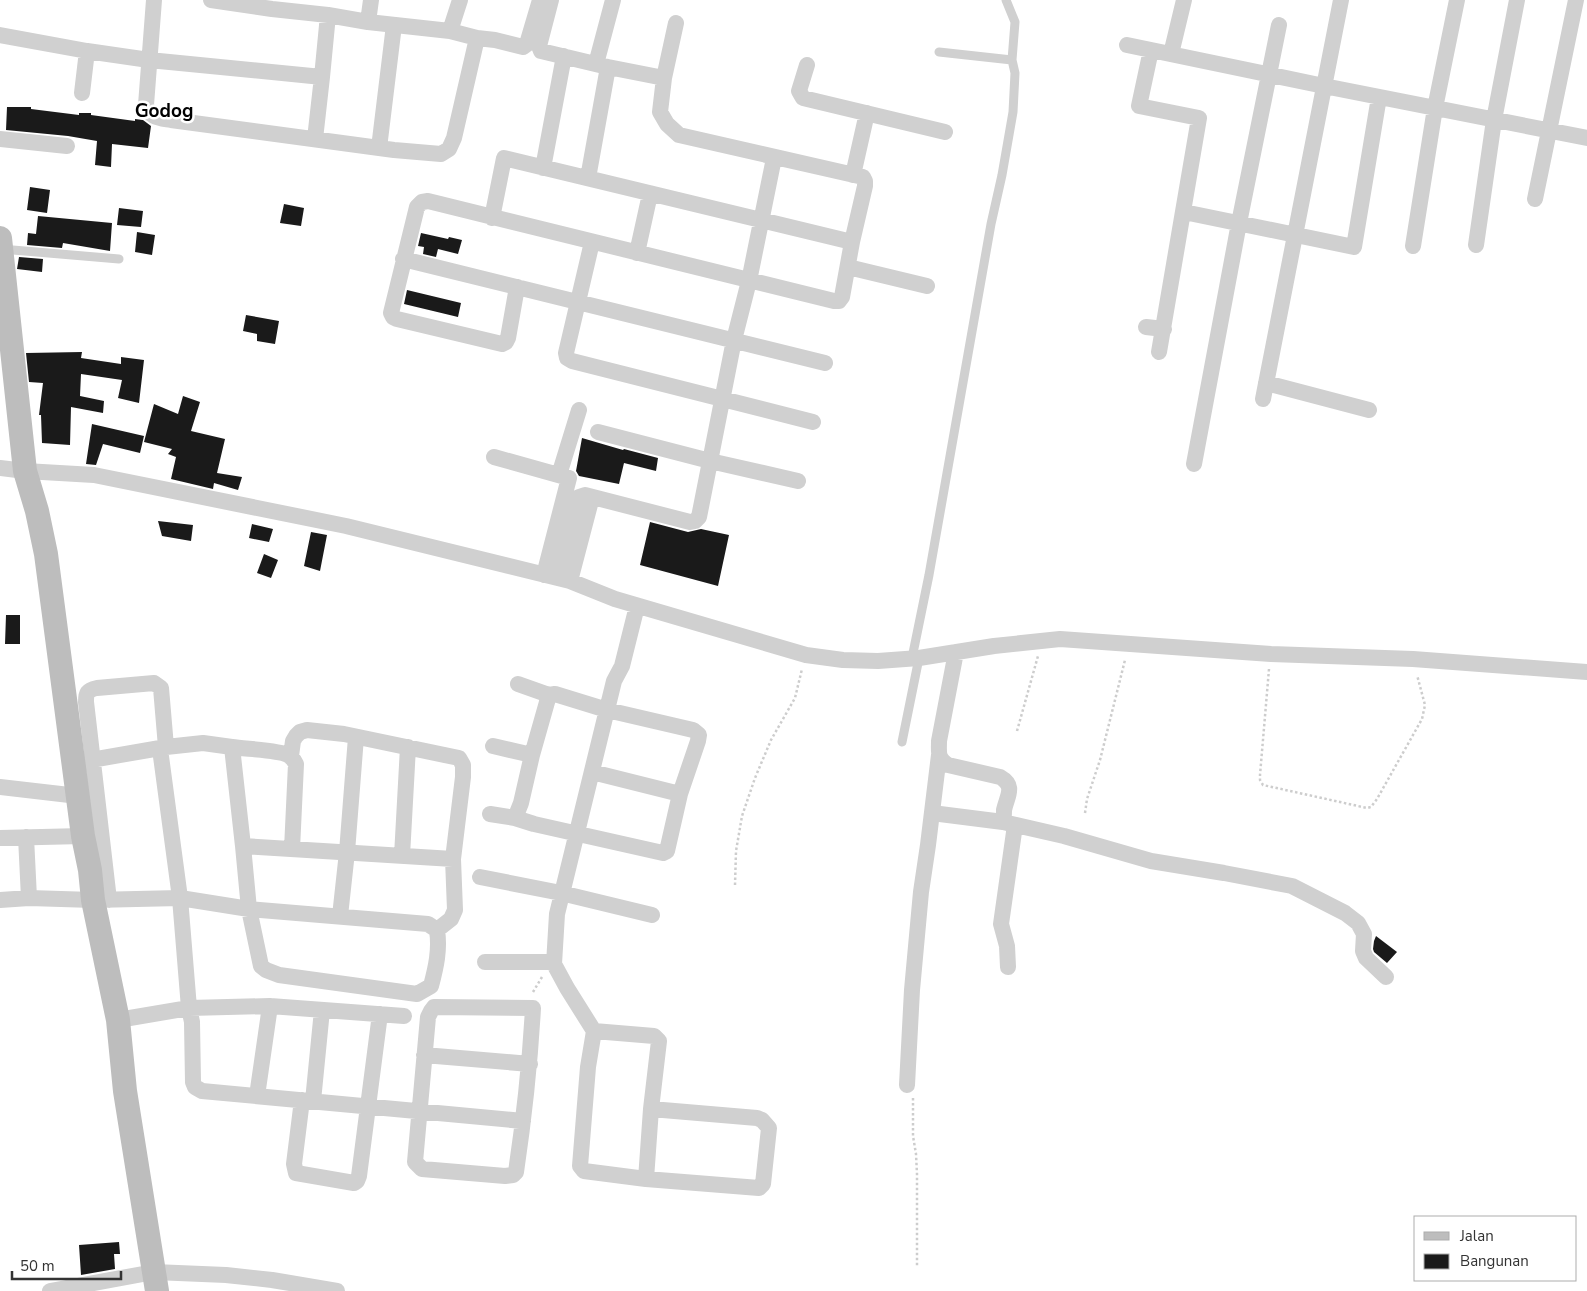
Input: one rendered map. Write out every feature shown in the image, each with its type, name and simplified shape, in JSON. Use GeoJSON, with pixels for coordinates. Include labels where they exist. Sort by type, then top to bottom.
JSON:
{"type":"FeatureCollection","features":[{"type":"Feature","properties":{"kind":"street"},"geometry":{"type":"LineString","coordinates":[[154,0],[146,105],[147,111],[151,115],[171,120],[394,150],[440,154],[449,149],[454,138],[477,38]]}},
{"type":"Feature","properties":{"kind":"street"},"geometry":{"type":"LineString","coordinates":[[211,0],[272,4],[368,22],[450,30],[477,38],[523,47],[528,44],[540,0]]}},
{"type":"Feature","properties":{"kind":"street"},"geometry":{"type":"LineString","coordinates":[[368,22],[371,0]]}},
{"type":"Feature","properties":{"kind":"street"},"geometry":{"type":"LineString","coordinates":[[450,30],[460,0]]}},
{"type":"Feature","properties":{"kind":"street"},"geometry":{"type":"LineString","coordinates":[[551,0],[539,46],[541,51],[602,66],[664,78]]}},
{"type":"Feature","properties":{"kind":"street"},"geometry":{"type":"LineString","coordinates":[[588,178],[602,66],[613,0]]}},
{"type":"Feature","properties":{"kind":"street"},"geometry":{"type":"LineString","coordinates":[[1171,54],[1184,0]]}},
{"type":"Feature","properties":{"kind":"street"},"geometry":{"type":"LineString","coordinates":[[1341,0],[1265,391],[1369,410]]}},
{"type":"Feature","properties":{"kind":"street"},"geometry":{"type":"LineString","coordinates":[[1412,246],[1435,108],[1457,0]]}},
{"type":"Feature","properties":{"kind":"street"},"geometry":{"type":"LineString","coordinates":[[1476,246],[1494,120],[1517,0]]}},
{"type":"Feature","properties":{"kind":"street"},"geometry":{"type":"LineString","coordinates":[[1535,199],[1576,0]]}},
{"type":"Feature","properties":{"kind":"street"},"geometry":{"type":"LineString","coordinates":[[316,139],[328,15]]}},
{"type":"Feature","properties":{"kind":"street"},"geometry":{"type":"LineString","coordinates":[[517,287],[508,338],[502,344],[393,317],[391,313],[417,206],[422,202],[428,201],[749,281],[839,301],[842,297],[865,181],[863,178],[853,175],[679,135],[667,124],[660,112],[664,78],[676,23]]}},
{"type":"Feature","properties":{"kind":"street"},"geometry":{"type":"LineString","coordinates":[[379,148],[394,25]]}},
{"type":"Feature","properties":{"kind":"street"},"geometry":{"type":"LineString","coordinates":[[1194,464],[1239,222],[1279,25]]}},
{"type":"Feature","properties":{"kind":"street"},"geometry":{"type":"LineString","coordinates":[[0,35],[149,60],[322,77]]}},
{"type":"Feature","properties":{"kind":"street"},"geometry":{"type":"LineString","coordinates":[[1127,45],[1587,138]]}},
{"type":"Feature","properties":{"kind":"street"},"geometry":{"type":"LineString","coordinates":[[1150,50],[1139,106],[1199,118],[1160,352]]}},
{"type":"Feature","properties":{"kind":"street"},"geometry":{"type":"LineString","coordinates":[[82,94],[87,51]]}},
{"type":"Feature","properties":{"kind":"street"},"geometry":{"type":"LineString","coordinates":[[544,168],[564,56]]}},
{"type":"Feature","properties":{"kind":"street"},"geometry":{"type":"LineString","coordinates":[[806,65],[799,91],[803,98],[945,132]]}},
{"type":"Feature","properties":{"kind":"street"},"geometry":{"type":"LineString","coordinates":[[1184,212],[1354,246],[1379,97]]}},
{"type":"Feature","properties":{"kind":"street"},"geometry":{"type":"LineString","coordinates":[[853,175],[867,113]]}},
{"type":"Feature","properties":{"kind":"street"},"geometry":{"type":"LineString","coordinates":[[0,139],[67,146]]}},
{"type":"Feature","properties":{"kind":"street"},"geometry":{"type":"LineString","coordinates":[[492,218],[504,158],[852,242]]}},
{"type":"Feature","properties":{"kind":"street"},"geometry":{"type":"LineString","coordinates":[[558,578],[592,497],[692,522],[698,519],[734,340],[749,281],[774,158]]}},
{"type":"Feature","properties":{"kind":"street"},"geometry":{"type":"LineString","coordinates":[[637,253],[650,194]]}},
{"type":"Feature","properties":{"kind":"street"},"geometry":{"type":"LineString","coordinates":[[592,242],[566,353],[568,358],[572,361],[813,422]]}},
{"type":"Feature","properties":{"kind":"street"},"geometry":{"type":"LineString","coordinates":[[1,243],[25,471],[37,510],[46,554],[83,761],[118,1020],[125,1091],[155,1282]]}},
{"type":"Feature","properties":{"kind":"street"},"geometry":{"type":"LineString","coordinates":[[404,259],[824,363]]}},
{"type":"Feature","properties":{"kind":"street"},"geometry":{"type":"LineString","coordinates":[[848,267],[927,286]]}},
{"type":"Feature","properties":{"kind":"street"},"geometry":{"type":"LineString","coordinates":[[1146,327],[1164,329]]}},
{"type":"Feature","properties":{"kind":"street"},"geometry":{"type":"LineString","coordinates":[[559,475],[579,410]]}},
{"type":"Feature","properties":{"kind":"street"},"geometry":{"type":"LineString","coordinates":[[598,432],[710,461],[798,481]]}},
{"type":"Feature","properties":{"kind":"street"},"geometry":{"type":"LineString","coordinates":[[494,457],[569,478],[558,578]]}},
{"type":"Feature","properties":{"kind":"street"},"geometry":{"type":"LineString","coordinates":[[0,468],[94,475],[346,526],[558,578],[615,600],[806,655],[843,660],[878,661],[915,658],[1060,639],[1271,654],[1413,659],[1587,672]]}},
{"type":"Feature","properties":{"kind":"street"},"geometry":{"type":"LineString","coordinates":[[637,606],[622,666],[624,674],[611,711],[597,773],[565,894],[552,963],[594,1031],[588,1067],[580,1166],[584,1171],[646,1179],[760,1187],[764,1183],[769,1128],[762,1120],[651,1109]]}},
{"type":"Feature","properties":{"kind":"street"},"geometry":{"type":"LineString","coordinates":[[907,1085],[912,990],[921,892],[940,741],[956,652]]}},
{"type":"Feature","properties":{"kind":"street"},"geometry":{"type":"LineString","coordinates":[[101,900],[90,870],[78,796],[83,761],[86,696],[88,691],[97,688],[154,683],[161,688],[163,748],[180,898],[189,1008],[192,1022],[193,1082],[195,1087],[202,1091],[524,1121]]}},
{"type":"Feature","properties":{"kind":"street"},"geometry":{"type":"LineString","coordinates":[[490,814],[665,852],[673,830],[680,794],[698,741],[699,735],[696,732],[611,711],[554,694],[549,695],[518,684]]}},
{"type":"Feature","properties":{"kind":"street"},"geometry":{"type":"LineString","coordinates":[[515,818],[521,802],[532,754],[549,695]]}},
{"type":"Feature","properties":{"kind":"street"},"geometry":{"type":"LineString","coordinates":[[291,756],[293,741],[296,736],[300,732],[307,730],[457,756],[462,762],[463,777],[454,859],[455,910],[451,919],[437,930]]}},
{"type":"Feature","properties":{"kind":"street"},"geometry":{"type":"LineString","coordinates":[[340,916],[356,737]]}},
{"type":"Feature","properties":{"kind":"street"},"geometry":{"type":"LineString","coordinates":[[83,761],[203,743],[282,753],[291,756],[296,764],[292,848]]}},
{"type":"Feature","properties":{"kind":"street"},"geometry":{"type":"LineString","coordinates":[[493,746],[532,754]]}},
{"type":"Feature","properties":{"kind":"street"},"geometry":{"type":"LineString","coordinates":[[232,747],[249,909],[261,966],[279,975],[417,994],[431,986],[438,958],[437,930]]}},
{"type":"Feature","properties":{"kind":"street"},"geometry":{"type":"LineString","coordinates":[[402,856],[408,747]]}},
{"type":"Feature","properties":{"kind":"street"},"geometry":{"type":"LineString","coordinates":[[939,755],[942,761],[948,765],[1000,777],[1006,780],[1009,786],[1009,796],[1004,811],[1009,824],[1001,924],[1007,946],[1008,967]]}},
{"type":"Feature","properties":{"kind":"street"},"geometry":{"type":"LineString","coordinates":[[597,773],[680,794]]}},
{"type":"Feature","properties":{"kind":"street"},"geometry":{"type":"LineString","coordinates":[[0,787],[78,796]]}},
{"type":"Feature","properties":{"kind":"street"},"geometry":{"type":"LineString","coordinates":[[932,813],[1009,824],[1064,836],[1151,861],[1224,872],[1292,886],[1345,913],[1358,923],[1364,934],[1363,951],[1366,958],[1386,977]]}},
{"type":"Feature","properties":{"kind":"street"},"geometry":{"type":"LineString","coordinates":[[0,838],[83,836]]}},
{"type":"Feature","properties":{"kind":"street"},"geometry":{"type":"LineString","coordinates":[[26,837],[29,898]]}},
{"type":"Feature","properties":{"kind":"street"},"geometry":{"type":"LineString","coordinates":[[243,846],[454,859]]}},
{"type":"Feature","properties":{"kind":"street"},"geometry":{"type":"LineString","coordinates":[[480,877],[565,894],[652,915]]}},
{"type":"Feature","properties":{"kind":"street"},"geometry":{"type":"LineString","coordinates":[[0,900],[29,898],[101,900],[180,898],[249,909],[428,924],[437,930]]}},
{"type":"Feature","properties":{"kind":"street"},"geometry":{"type":"LineString","coordinates":[[485,962],[552,963]]}},
{"type":"Feature","properties":{"kind":"street"},"geometry":{"type":"LineString","coordinates":[[118,1020],[189,1008],[270,1006],[404,1016]]}},
{"type":"Feature","properties":{"kind":"street"},"geometry":{"type":"LineString","coordinates":[[257,1096],[270,1006]]}},
{"type":"Feature","properties":{"kind":"street"},"geometry":{"type":"LineString","coordinates":[[434,1007],[533,1008],[530,1064],[516,1172],[513,1175],[505,1176],[422,1169],[415,1162],[424,1055],[430,1011],[434,1007]]}},
{"type":"Feature","properties":{"kind":"street"},"geometry":{"type":"LineString","coordinates":[[322,1010],[307,1101],[294,1164],[296,1173],[354,1183],[359,1176],[380,1014]]}},
{"type":"Feature","properties":{"kind":"street"},"geometry":{"type":"LineString","coordinates":[[594,1031],[654,1036],[659,1041],[651,1109],[646,1179]]}},
{"type":"Feature","properties":{"kind":"street"},"geometry":{"type":"LineString","coordinates":[[424,1055],[530,1064]]}},
{"type":"Feature","properties":{"kind":"street"},"geometry":{"type":"LineString","coordinates":[[50,1291],[226,1275],[272,1280],[337,1291]]}},
{"type":"Feature","properties":{"kind":"lane"},"geometry":{"type":"LineString","coordinates":[[902,742],[991,224],[1012,121],[1015,73],[1012,60],[1015,22],[1006,0]]}},
{"type":"Feature","properties":{"kind":"lane"},"geometry":{"type":"LineString","coordinates":[[939,52],[1012,60]]}},
{"type":"Feature","properties":{"kind":"lane"},"geometry":{"type":"LineString","coordinates":[[1,243],[120,259]]}},
{"type":"Feature","properties":{"kind":"path"},"geometry":{"type":"LineString","coordinates":[[1017,731],[1043,640]]}},
{"type":"Feature","properties":{"kind":"path"},"geometry":{"type":"LineString","coordinates":[[1085,813],[1087,799],[1100,760],[1129,644]]}},
{"type":"Feature","properties":{"kind":"path"},"geometry":{"type":"LineString","coordinates":[[1271,654],[1260,775],[1263,785],[1367,808],[1377,799],[1422,719],[1426,705],[1413,659]]}},
{"type":"Feature","properties":{"kind":"path"},"geometry":{"type":"LineString","coordinates":[[735,885],[736,851],[742,816],[771,740],[795,698],[806,655]]}},
{"type":"Feature","properties":{"kind":"path"},"geometry":{"type":"LineString","coordinates":[[533,1008],[534,992],[552,963]]}},
{"type":"Feature","properties":{"kind":"path"},"geometry":{"type":"LineString","coordinates":[[907,1085],[913,1097],[913,1136],[916,1154],[917,1267]]}},
{"type":"Feature","properties":{"kind":"building"},"geometry":{"type":"Polygon","coordinates":[[[7,107],[31,107],[31,109],[79,115],[79,113],[91,113],[91,115],[135,121],[135,119],[143,120],[151,126],[148,148],[112,144],[111,167],[95,165],[97,141],[6,130],[7,107]]]}},
{"type":"Feature","properties":{"kind":"building"},"geometry":{"type":"Polygon","coordinates":[[[30,187],[50,190],[47,213],[27,210],[30,187]]]}},
{"type":"Feature","properties":{"kind":"building"},"geometry":{"type":"Polygon","coordinates":[[[284,204],[304,208],[301,226],[280,223],[284,204]]]}},
{"type":"Feature","properties":{"kind":"building"},"geometry":{"type":"Polygon","coordinates":[[[119,208],[143,211],[141,227],[117,225],[119,208]]]}},
{"type":"Feature","properties":{"kind":"building"},"geometry":{"type":"Polygon","coordinates":[[[38,216],[112,223],[110,251],[63,243],[62,248],[27,245],[28,233],[36,234],[38,216]]]}},
{"type":"Feature","properties":{"kind":"building"},"geometry":{"type":"Polygon","coordinates":[[[137,232],[155,235],[152,255],[135,252],[137,232]]]}},
{"type":"Feature","properties":{"kind":"building"},"geometry":{"type":"Polygon","coordinates":[[[421,233],[462,240],[458,254],[438,249],[436,257],[423,254],[424,247],[418,246],[421,233]]]}},
{"type":"Feature","properties":{"kind":"building"},"geometry":{"type":"Polygon","coordinates":[[[19,257],[43,259],[42,272],[17,269],[19,257]]]}},
{"type":"Feature","properties":{"kind":"building"},"geometry":{"type":"Polygon","coordinates":[[[407,290],[461,303],[458,317],[404,304],[407,290]]]}},
{"type":"Feature","properties":{"kind":"building"},"geometry":{"type":"Polygon","coordinates":[[[246,315],[279,321],[275,344],[257,341],[257,334],[243,331],[246,315]]]}},
{"type":"Feature","properties":{"kind":"building"},"geometry":{"type":"Polygon","coordinates":[[[82,352],[81,358],[121,364],[121,357],[144,360],[139,403],[118,398],[122,380],[81,374],[80,396],[104,401],[103,413],[71,407],[70,445],[42,443],[41,415],[39,415],[43,383],[29,382],[26,353],[82,352]]]}},
{"type":"Feature","properties":{"kind":"building"},"geometry":{"type":"Polygon","coordinates":[[[183,396],[200,402],[191,431],[225,439],[217,473],[242,477],[238,490],[214,483],[213,489],[171,479],[176,457],[168,454],[172,449],[144,442],[154,404],[178,414],[183,396]]]}},
{"type":"Feature","properties":{"kind":"building"},"geometry":{"type":"Polygon","coordinates":[[[92,424],[144,436],[140,453],[103,444],[96,465],[86,464],[92,424]]]}},
{"type":"Feature","properties":{"kind":"building"},"geometry":{"type":"Polygon","coordinates":[[[582,438],[658,458],[656,471],[624,463],[619,484],[579,476],[576,471],[582,438]]]}},
{"type":"Feature","properties":{"kind":"building"},"geometry":{"type":"Polygon","coordinates":[[[158,521],[193,525],[191,541],[162,536],[158,521]]]}},
{"type":"Feature","properties":{"kind":"building"},"geometry":{"type":"Polygon","coordinates":[[[650,522],[688,532],[701,529],[729,535],[718,586],[640,565],[650,522]]]}},
{"type":"Feature","properties":{"kind":"building"},"geometry":{"type":"Polygon","coordinates":[[[252,524],[273,529],[269,542],[249,538],[252,524]]]}},
{"type":"Feature","properties":{"kind":"building"},"geometry":{"type":"Polygon","coordinates":[[[311,532],[327,535],[320,571],[304,566],[311,532]]]}},
{"type":"Feature","properties":{"kind":"building"},"geometry":{"type":"Polygon","coordinates":[[[264,554],[278,560],[271,578],[257,573],[264,554]]]}},
{"type":"Feature","properties":{"kind":"building"},"geometry":{"type":"Polygon","coordinates":[[[6,615],[20,615],[20,644],[5,644],[6,615]]]}},
{"type":"Feature","properties":{"kind":"building"},"geometry":{"type":"Polygon","coordinates":[[[1376,936],[1397,952],[1387,963],[1374,952],[1376,936]]]}},
{"type":"Feature","properties":{"kind":"building"},"geometry":{"type":"Polygon","coordinates":[[[119,1242],[120,1254],[114,1254],[115,1269],[81,1275],[79,1245],[119,1242]]]}},
{"type":"Feature","properties":{"kind":"district","name":"Godog"},"geometry":{"type":"Point","coordinates":[164,110]}}]}
